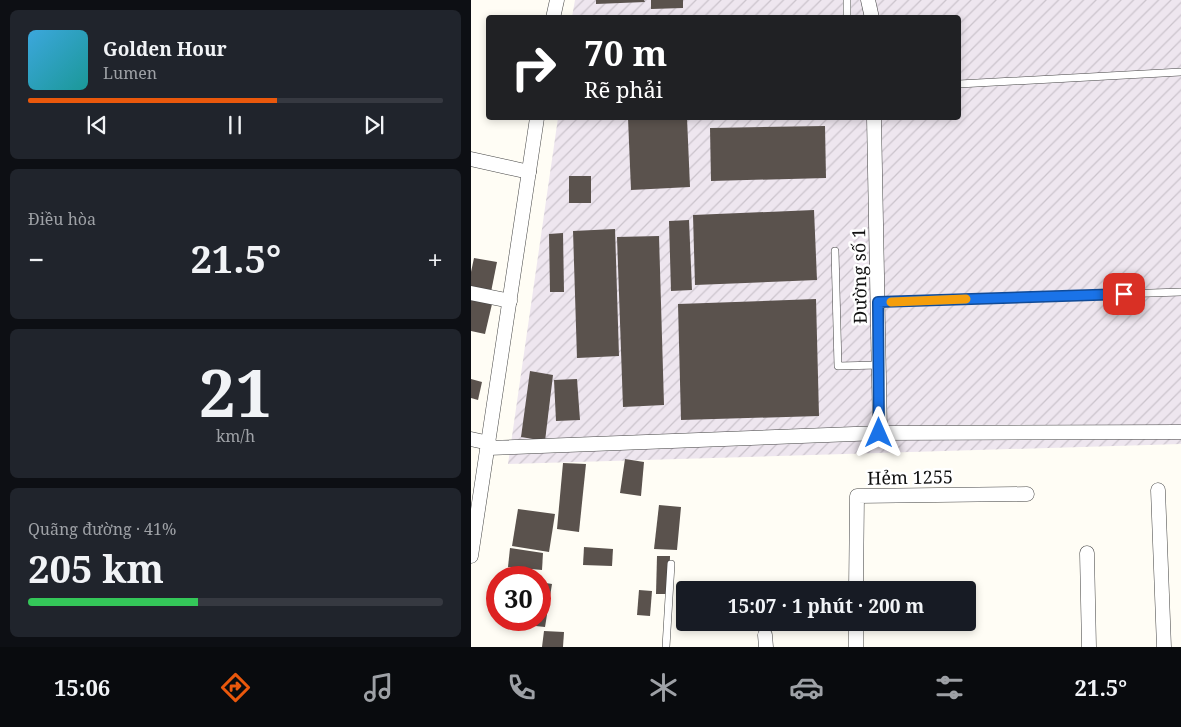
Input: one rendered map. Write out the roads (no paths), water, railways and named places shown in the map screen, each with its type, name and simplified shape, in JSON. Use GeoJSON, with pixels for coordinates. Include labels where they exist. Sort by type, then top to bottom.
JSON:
{"type":"FeatureCollection","features":[{"type":"Feature","properties":{"kind":"street"},"geometry":{"type":"LineString","coordinates":[[554,15],[557,0]]}},
{"type":"Feature","properties":{"kind":"street"},"geometry":{"type":"LineString","coordinates":[[868,0],[871,15]]}},
{"type":"Feature","properties":{"kind":"street"},"geometry":{"type":"LineString","coordinates":[[471,556],[537,120]]}},
{"type":"Feature","properties":{"kind":"street","name":"Đường số 1"},"geometry":{"type":"LineString","coordinates":[[874,120],[879,433]]}},
{"type":"Feature","properties":{"kind":"street"},"geometry":{"type":"LineString","coordinates":[[471,158],[529,172]]}},
{"type":"Feature","properties":{"kind":"street"},"geometry":{"type":"LineString","coordinates":[[471,293],[510,301]]}},
{"type":"Feature","properties":{"kind":"street"},"geometry":{"type":"LineString","coordinates":[[471,439],[489,446],[879,433],[1181,432]]}},
{"type":"Feature","properties":{"kind":"street"},"geometry":{"type":"LineString","coordinates":[[1158,490],[1164,647]]}},
{"type":"Feature","properties":{"kind":"street","name":"Hẻm 1255"},"geometry":{"type":"LineString","coordinates":[[856,581],[857,496],[1027,494]]}},
{"type":"Feature","properties":{"kind":"street"},"geometry":{"type":"LineString","coordinates":[[1087,553],[1089,647]]}},
{"type":"Feature","properties":{"kind":"street"},"geometry":{"type":"LineString","coordinates":[[856,631],[856,647]]}},
{"type":"Feature","properties":{"kind":"lane"},"geometry":{"type":"LineString","coordinates":[[847,0],[847,15]]}},
{"type":"Feature","properties":{"kind":"lane"},"geometry":{"type":"LineString","coordinates":[[961,84],[1181,72]]}},
{"type":"Feature","properties":{"kind":"lane"},"geometry":{"type":"LineString","coordinates":[[835,251],[838,366],[879,365]]}},
{"type":"Feature","properties":{"kind":"lane"},"geometry":{"type":"LineString","coordinates":[[878,302],[1181,292]]}},
{"type":"Feature","properties":{"kind":"lane"},"geometry":{"type":"LineString","coordinates":[[666,647],[671,564]]}}]}
